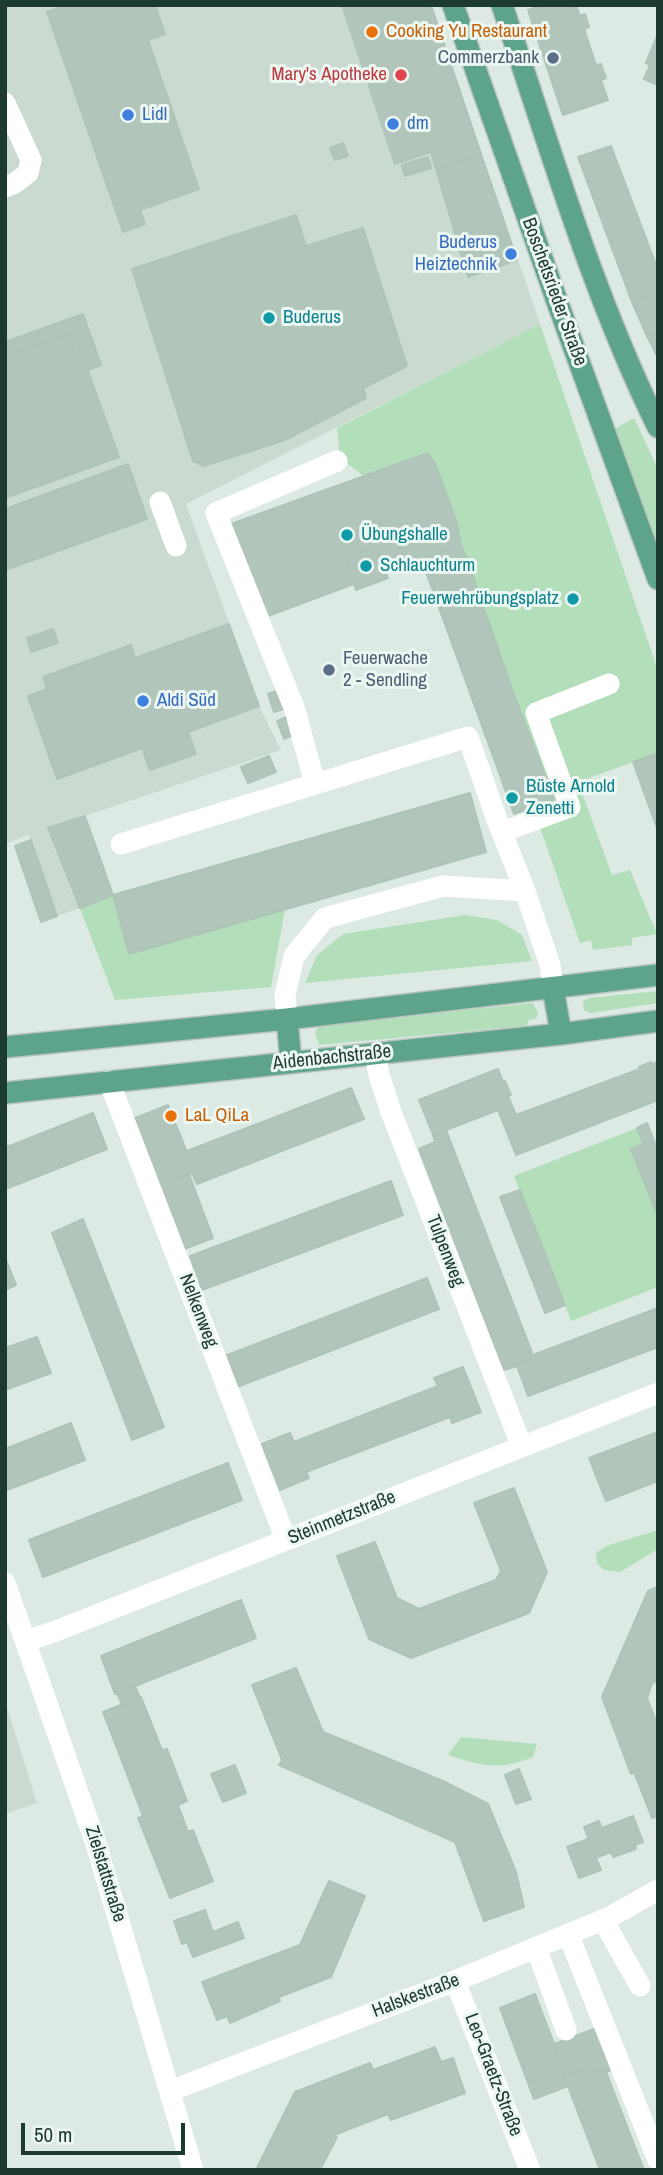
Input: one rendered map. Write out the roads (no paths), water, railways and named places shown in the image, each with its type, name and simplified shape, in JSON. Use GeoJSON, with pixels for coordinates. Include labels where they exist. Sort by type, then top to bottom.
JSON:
{"type":"FeatureCollection","features":[{"type":"Feature","properties":{"kind":"main road","name":"Boschetsrieder Straße"},"geometry":{"type":"LineString","coordinates":[[453,5],[658,579]]}},
{"type":"Feature","properties":{"kind":"main road"},"geometry":{"type":"LineString","coordinates":[[502,5],[592,273],[636,382],[658,427]]}},
{"type":"Feature","properties":{"kind":"main road"},"geometry":{"type":"LineString","coordinates":[[5,1047],[287,1019],[658,975]]}},
{"type":"Feature","properties":{"kind":"main road"},"geometry":{"type":"LineString","coordinates":[[554,988],[561,1034]]}},
{"type":"Feature","properties":{"kind":"main road"},"geometry":{"type":"LineString","coordinates":[[287,1019],[292,1062]]}},
{"type":"Feature","properties":{"kind":"main road","name":"Aidenbachstraße"},"geometry":{"type":"LineString","coordinates":[[5,1093],[561,1034],[658,1021]]}},
{"type":"Feature","properties":{"kind":"street"},"geometry":{"type":"LineString","coordinates":[[5,103],[31,160],[28,173],[5,187]]}},
{"type":"Feature","properties":{"kind":"street"},"geometry":{"type":"LineString","coordinates":[[315,784],[295,710],[216,513],[337,461]]}},
{"type":"Feature","properties":{"kind":"street"},"geometry":{"type":"LineString","coordinates":[[160,502],[176,546]]}},
{"type":"Feature","properties":{"kind":"street"},"geometry":{"type":"LineString","coordinates":[[502,832],[570,807],[536,713],[609,684]]}},
{"type":"Feature","properties":{"kind":"street"},"geometry":{"type":"LineString","coordinates":[[121,844],[468,737],[525,891],[550,965],[554,988]]}},
{"type":"Feature","properties":{"kind":"street"},"geometry":{"type":"LineString","coordinates":[[287,1019],[285,995],[293,956],[325,918],[443,886],[525,891]]}},
{"type":"Feature","properties":{"kind":"street","name":"Tulpenweg"},"geometry":{"type":"LineString","coordinates":[[375,1053],[391,1112],[522,1447]]}},
{"type":"Feature","properties":{"kind":"street","name":"Nelkenweg"},"geometry":{"type":"LineString","coordinates":[[109,1081],[286,1540]]}},
{"type":"Feature","properties":{"kind":"street","name":"Steinmetzstraße"},"geometry":{"type":"LineString","coordinates":[[26,1641],[658,1393]]}},
{"type":"Feature","properties":{"kind":"street","name":"Zielstattstraße"},"geometry":{"type":"LineString","coordinates":[[5,1583],[96,1844],[193,2170]]}},
{"type":"Feature","properties":{"kind":"street","name":"Halskestraße"},"geometry":{"type":"LineString","coordinates":[[170,2091],[456,1981],[603,1920],[658,1890]]}},
{"type":"Feature","properties":{"kind":"street"},"geometry":{"type":"LineString","coordinates":[[603,1920],[640,1986]]}},
{"type":"Feature","properties":{"kind":"street"},"geometry":{"type":"LineString","coordinates":[[568,1934],[658,2160]]}},
{"type":"Feature","properties":{"kind":"street"},"geometry":{"type":"LineString","coordinates":[[536,1947],[566,2030]]}},
{"type":"Feature","properties":{"kind":"street","name":"Leo-Graetz-Straße"},"geometry":{"type":"LineString","coordinates":[[456,1981],[530,2170]]}},
{"type":"Feature","properties":{"kind":"place","name":"Cooking Yu Restaurant"},"geometry":{"type":"Point","coordinates":[372,32]}},
{"type":"Feature","properties":{"kind":"place","name":"Commerzbank"},"geometry":{"type":"Point","coordinates":[553,58]}},
{"type":"Feature","properties":{"kind":"place","name":"Mary's Apotheke"},"geometry":{"type":"Point","coordinates":[401,75]}},
{"type":"Feature","properties":{"kind":"place","name":"Lidl"},"geometry":{"type":"Point","coordinates":[128,115]}},
{"type":"Feature","properties":{"kind":"place","name":"dm"},"geometry":{"type":"Point","coordinates":[393,124]}},
{"type":"Feature","properties":{"kind":"place","name":"Buderus Heiztechnik"},"geometry":{"type":"Point","coordinates":[511,254]}},
{"type":"Feature","properties":{"kind":"place","name":"Buderus"},"geometry":{"type":"Point","coordinates":[269,318]}},
{"type":"Feature","properties":{"kind":"place","name":"Übungshalle"},"geometry":{"type":"Point","coordinates":[347,535]}},
{"type":"Feature","properties":{"kind":"place","name":"Schlauchturm"},"geometry":{"type":"Point","coordinates":[366,566]}},
{"type":"Feature","properties":{"kind":"place","name":"Feuerwehrübungsplatz"},"geometry":{"type":"Point","coordinates":[573,599]}},
{"type":"Feature","properties":{"kind":"place","name":"Feuerwache 2 - Sendling"},"geometry":{"type":"Point","coordinates":[329,670]}},
{"type":"Feature","properties":{"kind":"place","name":"Aldi Süd"},"geometry":{"type":"Point","coordinates":[143,701]}},
{"type":"Feature","properties":{"kind":"place","name":"Büste Arnold Zenetti"},"geometry":{"type":"Point","coordinates":[512,798]}},
{"type":"Feature","properties":{"kind":"place","name":"LaL QiLa"},"geometry":{"type":"Point","coordinates":[171,1116]}}]}
